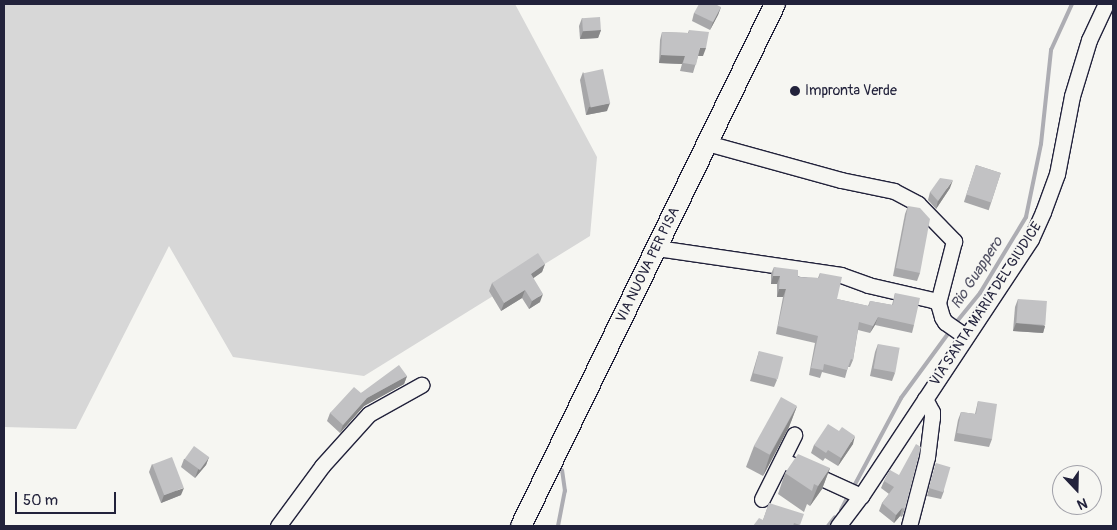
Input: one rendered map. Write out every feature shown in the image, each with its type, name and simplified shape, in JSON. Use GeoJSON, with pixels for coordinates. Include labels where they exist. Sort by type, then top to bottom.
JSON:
{"type":"FeatureCollection","features":[{"type":"Feature","properties":{"kind":"main road","name":"VIA NUOVA PER PISA"},"geometry":{"type":"LineString","coordinates":[[521,526],[657,248],[770,5]]}},
{"type":"Feature","properties":{"kind":"street","name":"VIA SANTA MARIA DEL GIUDICE"},"geometry":{"type":"LineString","coordinates":[[838,526],[858,494],[925,399],[963,334],[1031,239],[1057,174],[1072,96],[1089,40],[1106,4]]}},
{"type":"Feature","properties":{"kind":"street"},"geometry":{"type":"LineString","coordinates":[[707,143],[841,180],[894,191],[918,204],[954,241],[938,303],[945,322],[963,334]]}},
{"type":"Feature","properties":{"kind":"street"},"geometry":{"type":"LineString","coordinates":[[657,248],[842,275],[868,285],[938,303]]}},
{"type":"Feature","properties":{"kind":"street"},"geometry":{"type":"LineString","coordinates":[[278,526],[322,466],[370,414],[421,385]]}},
{"type":"Feature","properties":{"kind":"street"},"geometry":{"type":"LineString","coordinates":[[909,526],[927,457],[932,418],[932,412],[925,399]]}},
{"type":"Feature","properties":{"kind":"street"},"geometry":{"type":"LineString","coordinates":[[762,499],[794,436]]}},
{"type":"Feature","properties":{"kind":"street"},"geometry":{"type":"LineString","coordinates":[[782,460],[858,494]]}},
{"type":"Feature","properties":{"kind":"shaded area"},"geometry":{"type":"Polygon","coordinates":[[[4,4],[515,4],[597,157],[590,236],[364,376],[233,357],[169,246],[76,429],[4,427],[4,4]]]}},
{"type":"Feature","properties":{"kind":"building"},"geometry":{"type":"Polygon","coordinates":[[[699,4],[715,4],[721,7],[713,22],[694,13],[699,4]]]}},
{"type":"Feature","properties":{"kind":"building"},"geometry":{"type":"Polygon","coordinates":[[[600,17],[601,30],[583,31],[582,18],[600,17]]]}},
{"type":"Feature","properties":{"kind":"building"},"geometry":{"type":"Polygon","coordinates":[[[689,30],[709,32],[706,48],[700,48],[696,65],[683,63],[685,56],[661,55],[662,32],[689,33],[689,30]]]}},
{"type":"Feature","properties":{"kind":"building"},"geometry":{"type":"Polygon","coordinates":[[[603,69],[610,103],[591,107],[583,73],[603,69]]]}},
{"type":"Feature","properties":{"kind":"building"},"geometry":{"type":"Polygon","coordinates":[[[976,165],[1001,173],[991,203],[966,194],[976,165]]]}},
{"type":"Feature","properties":{"kind":"building"},"geometry":{"type":"Polygon","coordinates":[[[940,178],[953,180],[938,201],[930,192],[940,178]]]}},
{"type":"Feature","properties":{"kind":"building"},"geometry":{"type":"Polygon","coordinates":[[[908,206],[920,208],[930,219],[920,273],[896,268],[908,206]]]}},
{"type":"Feature","properties":{"kind":"building"},"geometry":{"type":"Polygon","coordinates":[[[538,253],[545,264],[531,274],[543,294],[532,301],[525,290],[504,303],[492,283],[538,253]]]}},
{"type":"Feature","properties":{"kind":"building"},"geometry":{"type":"Polygon","coordinates":[[[774,267],[798,270],[798,277],[819,278],[820,273],[842,277],[837,299],[869,306],[870,301],[893,305],[895,293],[920,298],[914,325],[878,317],[873,326],[859,322],[853,360],[851,359],[847,370],[824,364],[823,370],[811,368],[818,336],[778,326],[786,289],[779,289],[780,276],[773,276],[774,267]]]}},
{"type":"Feature","properties":{"kind":"building"},"geometry":{"type":"Polygon","coordinates":[[[1018,299],[1047,301],[1045,325],[1016,323],[1018,299]]]}},
{"type":"Feature","properties":{"kind":"building"},"geometry":{"type":"Polygon","coordinates":[[[878,344],[900,348],[895,372],[874,369],[878,344]]]}},
{"type":"Feature","properties":{"kind":"building"},"geometry":{"type":"Polygon","coordinates":[[[759,351],[783,357],[778,379],[753,373],[759,351]]]}},
{"type":"Feature","properties":{"kind":"building"},"geometry":{"type":"Polygon","coordinates":[[[399,365],[407,376],[367,398],[343,425],[330,413],[354,387],[361,393],[399,365]]]}},
{"type":"Feature","properties":{"kind":"building"},"geometry":{"type":"Polygon","coordinates":[[[781,397],[797,406],[770,455],[754,446],[781,397]]]}},
{"type":"Feature","properties":{"kind":"building"},"geometry":{"type":"Polygon","coordinates":[[[978,401],[997,404],[992,439],[957,433],[961,412],[976,414],[978,401]]]}},
{"type":"Feature","properties":{"kind":"building"},"geometry":{"type":"Polygon","coordinates":[[[828,424],[839,431],[842,427],[855,436],[841,458],[828,450],[826,453],[814,445],[828,424]]]}},
{"type":"Feature","properties":{"kind":"building"},"geometry":{"type":"Polygon","coordinates":[[[916,444],[921,447],[905,509],[902,508],[896,515],[882,503],[894,487],[884,481],[890,470],[899,475],[916,444]]]}},
{"type":"Feature","properties":{"kind":"building"},"geometry":{"type":"Polygon","coordinates":[[[194,446],[209,457],[200,470],[185,459],[194,446]]]}},
{"type":"Feature","properties":{"kind":"building"},"geometry":{"type":"Polygon","coordinates":[[[798,454],[830,468],[818,486],[814,484],[812,491],[785,473],[798,454]]]}},
{"type":"Feature","properties":{"kind":"building"},"geometry":{"type":"Polygon","coordinates":[[[172,457],[184,488],[164,495],[152,465],[172,457]]]}},
{"type":"Feature","properties":{"kind":"building"},"geometry":{"type":"Polygon","coordinates":[[[936,463],[950,467],[943,492],[929,488],[936,463]]]}},
{"type":"Feature","properties":{"kind":"building"},"geometry":{"type":"Polygon","coordinates":[[[769,503],[804,514],[800,525],[794,523],[793,526],[753,526],[759,518],[763,520],[769,503]]]}},
{"type":"Feature","properties":{"kind":"waterway","name":"Rio Guappero"},"geometry":{"type":"LineString","coordinates":[[954,325],[980,293],[1026,217],[1041,144],[1051,50],[1072,4]]}},
{"type":"Feature","properties":{"kind":"waterway","name":"Rio Guappero"},"geometry":{"type":"LineString","coordinates":[[853,488],[901,398],[950,331]]}},
{"type":"Feature","properties":{"kind":"waterway"},"geometry":{"type":"LineString","coordinates":[[558,526],[565,491],[562,470]]}},
{"type":"Feature","properties":{"kind":"waterway","name":"Rio Guappero"},"geometry":{"type":"LineString","coordinates":[[841,510],[849,494]]}},
{"type":"Feature","properties":{"kind":"waterway","name":"Rio Guappero"},"geometry":{"type":"LineString","coordinates":[[828,526],[835,517]]}},
{"type":"Feature","properties":{"kind":"place","name":"Impronta Verde"},"geometry":{"type":"Point","coordinates":[795,91]}}]}
